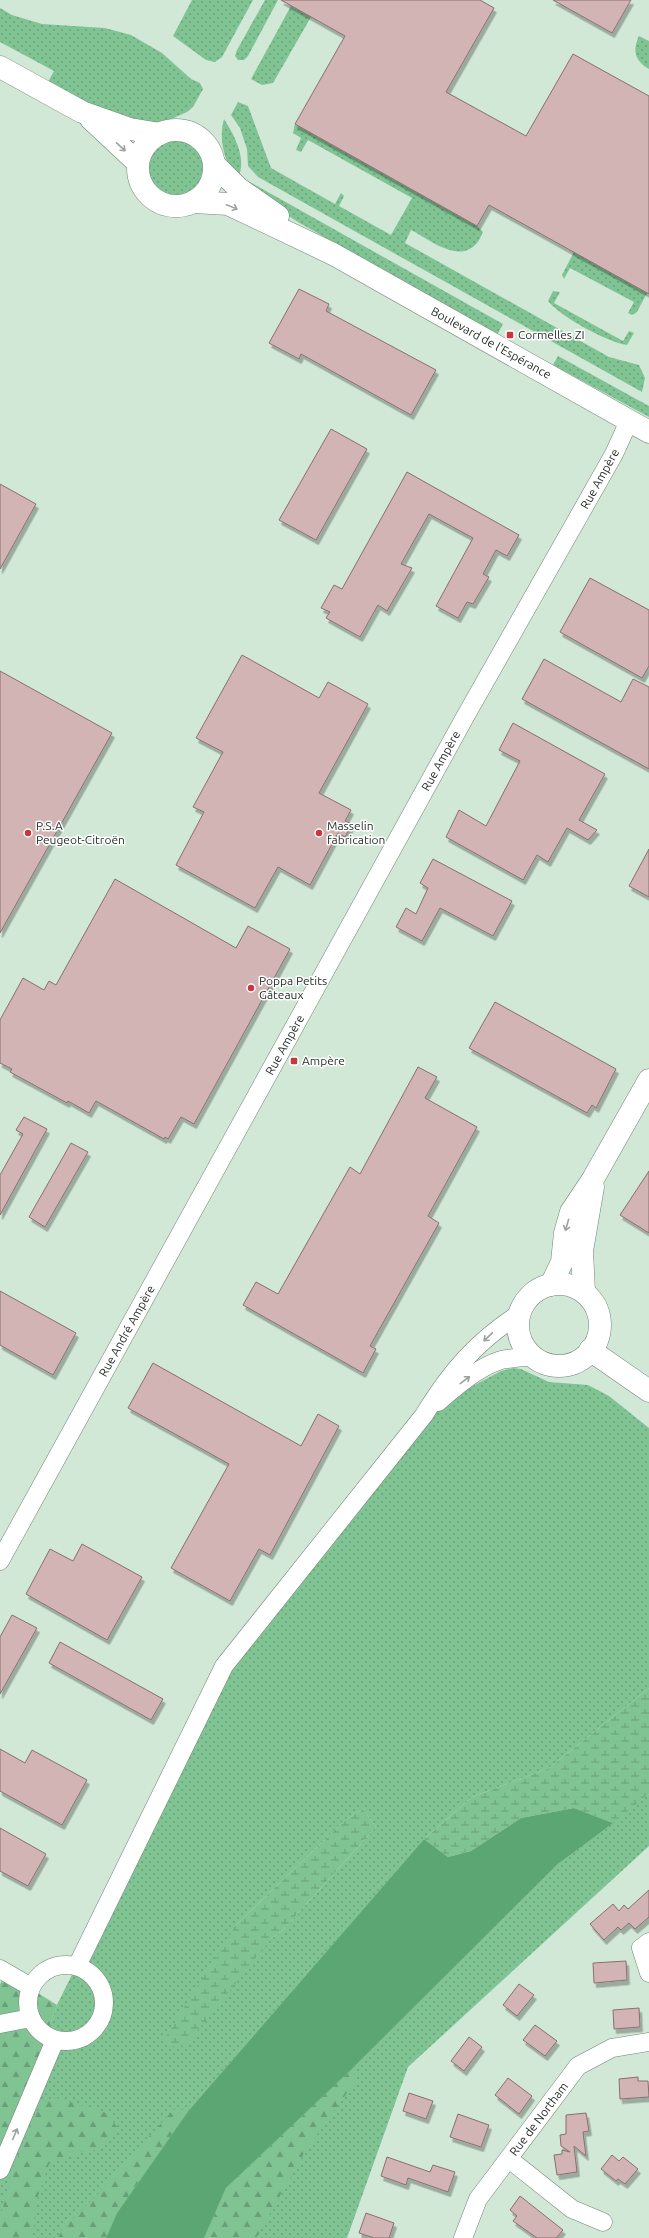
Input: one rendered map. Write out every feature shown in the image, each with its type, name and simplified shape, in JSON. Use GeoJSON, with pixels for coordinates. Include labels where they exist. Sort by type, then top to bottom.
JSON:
{"type":"FeatureCollection","features":[{"type":"Feature","properties":{"kind":"street","name":"Boulevard de l'Espérance"},"geometry":{"type":"LineString","coordinates":[[0,67],[82,112],[130,129],[160,134]]}},
{"type":"Feature","properties":{"kind":"street","name":"Boulevard de l'Espérance"},"geometry":{"type":"LineString","coordinates":[[82,112],[138,163]]}},
{"type":"Feature","properties":{"kind":"street","name":"Boulevard de l'Espérance"},"geometry":{"type":"LineString","coordinates":[[333,254],[238,188],[214,164],[211,153],[205,143],[196,136],[185,131],[174,130],[160,134],[145,146],[138,163],[139,174],[142,186],[154,199],[172,206],[183,206],[194,202],[228,204],[333,254],[649,432]]}},
{"type":"Feature","properties":{"kind":"street"},"geometry":{"type":"LineString","coordinates":[[194,202],[203,195],[210,186],[214,175],[214,164]]}},
{"type":"Feature","properties":{"kind":"street","name":"Rue Ampère"},"geometry":{"type":"LineString","coordinates":[[254,1102],[462,724],[614,454],[629,421]]}},
{"type":"Feature","properties":{"kind":"street"},"geometry":{"type":"LineString","coordinates":[[551,1284],[562,1262],[567,1222],[593,1180],[649,1080]]}},
{"type":"Feature","properties":{"kind":"street","name":"Rue André Ampère"},"geometry":{"type":"LineString","coordinates":[[0,1561],[254,1102]]}},
{"type":"Feature","properties":{"kind":"street"},"geometry":{"type":"LineString","coordinates":[[584,1292],[582,1252],[593,1180]]}},
{"type":"Feature","properties":{"kind":"street"},"geometry":{"type":"LineString","coordinates":[[551,1284],[568,1285],[584,1292],[596,1309],[599,1318],[599,1333],[590,1350],[576,1362],[560,1365],[549,1364],[533,1356],[524,1346],[519,1334],[519,1314],[522,1306],[533,1293],[551,1284]]}},
{"type":"Feature","properties":{"kind":"street"},"geometry":{"type":"LineString","coordinates":[[77,1966],[224,1666],[424,1415],[444,1381],[468,1355],[499,1326],[519,1314]]}},
{"type":"Feature","properties":{"kind":"street"},"geometry":{"type":"LineString","coordinates":[[590,1350],[649,1391]]}},
{"type":"Feature","properties":{"kind":"street"},"geometry":{"type":"LineString","coordinates":[[424,1415],[466,1379],[489,1365],[502,1360],[533,1356]]}},
{"type":"Feature","properties":{"kind":"street"},"geometry":{"type":"LineString","coordinates":[[649,1942],[641,1948],[649,1973]]}},
{"type":"Feature","properties":{"kind":"street"},"geometry":{"type":"LineString","coordinates":[[63,1965],[77,1966],[87,1971],[95,1978],[104,1998],[104,2009],[95,2028],[86,2035],[76,2040],[55,2040],[37,2028],[31,2018],[28,2008],[31,1987],[36,1979],[50,1968],[63,1965]]}},
{"type":"Feature","properties":{"kind":"street"},"geometry":{"type":"LineString","coordinates":[[0,1969],[31,1987]]}},
{"type":"Feature","properties":{"kind":"street"},"geometry":{"type":"LineString","coordinates":[[0,2024],[31,2018]]}},
{"type":"Feature","properties":{"kind":"street"},"geometry":{"type":"LineString","coordinates":[[0,2170],[55,2040]]}},
{"type":"Feature","properties":{"kind":"street","name":"Rue de Northam"},"geometry":{"type":"LineString","coordinates":[[463,2238],[478,2199],[578,2066],[612,2048],[649,2042]]}},
{"type":"Feature","properties":{"kind":"street"},"geometry":{"type":"LineString","coordinates":[[509,2159],[572,2209],[604,2222]]}},
{"type":"Feature","properties":{"kind":"green space"},"geometry":{"type":"Polygon","coordinates":[[[192,0],[253,0],[222,57],[215,62],[206,60],[173,36],[192,0]]]}},
{"type":"Feature","properties":{"kind":"green space"},"geometry":{"type":"Polygon","coordinates":[[[265,0],[278,0],[248,56],[244,60],[238,60],[235,56],[237,50],[265,0]]]}},
{"type":"Feature","properties":{"kind":"green space"},"geometry":{"type":"Polygon","coordinates":[[[291,6],[311,17],[273,83],[262,85],[251,79],[291,6]]]}},
{"type":"Feature","properties":{"kind":"green space"},"geometry":{"type":"Polygon","coordinates":[[[0,8],[12,15],[42,24],[105,28],[131,35],[162,53],[191,79],[200,83],[203,89],[193,107],[187,112],[171,119],[152,124],[121,121],[48,82],[54,71],[0,42],[0,8]]]}},
{"type":"Feature","properties":{"kind":"green space"},"geometry":{"type":"Polygon","coordinates":[[[639,36],[649,41],[649,69],[641,63],[636,55],[635,51],[639,36]]]}},
{"type":"Feature","properties":{"kind":"green space"},"geometry":{"type":"Polygon","coordinates":[[[238,102],[248,106],[271,168],[335,204],[341,193],[344,196],[339,206],[391,235],[412,198],[308,140],[301,152],[296,150],[301,138],[293,133],[295,124],[477,226],[483,232],[480,239],[468,250],[460,252],[443,248],[411,230],[405,243],[609,357],[639,365],[645,378],[642,392],[258,177],[248,166],[247,149],[240,128],[231,115],[238,102]]]}},
{"type":"Feature","properties":{"kind":"green space"},"geometry":{"type":"Polygon","coordinates":[[[224,119],[236,141],[241,157],[240,173],[237,180],[226,159],[222,143],[222,127],[224,119]]]}},
{"type":"Feature","properties":{"kind":"green space"},"geometry":{"type":"Polygon","coordinates":[[[171,141],[181,141],[191,145],[199,153],[203,163],[203,173],[199,183],[191,191],[181,195],[171,195],[161,191],[153,183],[149,173],[149,163],[153,153],[161,145],[171,141]]]}},
{"type":"Feature","properties":{"kind":"green space"},"geometry":{"type":"Polygon","coordinates":[[[248,181],[503,324],[497,335],[298,222],[244,187],[248,181]]]}},
{"type":"Feature","properties":{"kind":"green space"},"geometry":{"type":"Polygon","coordinates":[[[574,252],[647,293],[637,312],[632,315],[628,313],[634,302],[570,268],[564,279],[562,275],[574,252]]]}},
{"type":"Feature","properties":{"kind":"green space"},"geometry":{"type":"Polygon","coordinates":[[[553,291],[560,292],[554,303],[623,341],[629,331],[634,333],[627,345],[618,343],[597,334],[563,314],[548,301],[553,291]]]}},
{"type":"Feature","properties":{"kind":"green space"},"geometry":{"type":"Polygon","coordinates":[[[558,356],[649,406],[649,417],[553,365],[558,356]]]}},
{"type":"Feature","properties":{"kind":"green space"},"geometry":{"type":"Polygon","coordinates":[[[513,1368],[521,1369],[549,1382],[588,1385],[609,1396],[649,1428],[649,1688],[549,1768],[472,1797],[424,1839],[189,2110],[117,2213],[106,2238],[0,2238],[0,2164],[57,2005],[224,1666],[424,1412],[501,1371],[513,1368]],[[363,1809],[345,1820],[236,1925],[271,1939],[282,1931],[376,1827],[363,1809]]]}},
{"type":"Feature","properties":{"kind":"green space"},"geometry":{"type":"Polygon","coordinates":[[[649,1688],[649,1794],[613,1823],[574,1808],[521,1818],[471,1851],[448,1857],[424,1839],[472,1797],[549,1768],[649,1688]]]}},
{"type":"Feature","properties":{"kind":"green space"},"geometry":{"type":"Polygon","coordinates":[[[649,1794],[649,1846],[408,2067],[347,2238],[204,2238],[226,2188],[354,2067],[558,1864],[649,1794]]]}},
{"type":"Feature","properties":{"kind":"green space"},"geometry":{"type":"Polygon","coordinates":[[[363,1809],[376,1827],[282,1931],[271,1939],[187,2044],[176,2047],[163,2041],[236,1925],[345,1820],[363,1809]]]}},
{"type":"Feature","properties":{"kind":"green space"},"geometry":{"type":"Polygon","coordinates":[[[6,1973],[57,2005],[0,2164],[0,1984],[6,1973]]]}},
{"type":"Feature","properties":{"kind":"green space"},"geometry":{"type":"Polygon","coordinates":[[[354,2067],[355,2082],[307,2148],[256,2238],[204,2238],[226,2188],[354,2067]]]}},
{"type":"Feature","properties":{"kind":"green space"},"geometry":{"type":"Polygon","coordinates":[[[53,2097],[107,2113],[119,2130],[100,2149],[82,2152],[49,2164],[35,2205],[33,2238],[0,2238],[0,2213],[3,2208],[11,2172],[41,2104],[53,2097]]]}},
{"type":"Feature","properties":{"kind":"green space"},"geometry":{"type":"Polygon","coordinates":[[[173,2110],[189,2110],[117,2213],[106,2238],[58,2238],[63,2228],[97,2195],[173,2110]]]}},
{"type":"Feature","properties":{"kind":"shaded area"},"geometry":{"type":"Polygon","coordinates":[[[574,1808],[613,1823],[558,1864],[354,2067],[226,2188],[204,2238],[106,2238],[117,2213],[189,2110],[424,1839],[448,1857],[471,1851],[521,1818],[574,1808]]]}},
{"type":"Feature","properties":{"kind":"building"},"geometry":{"type":"Polygon","coordinates":[[[281,0],[480,0],[494,8],[446,92],[526,136],[573,54],[649,96],[649,294],[489,205],[477,226],[295,124],[345,36],[281,0]]]}},
{"type":"Feature","properties":{"kind":"building"},"geometry":{"type":"Polygon","coordinates":[[[553,0],[631,0],[612,33],[553,0]]]}},
{"type":"Feature","properties":{"kind":"building"},"geometry":{"type":"Polygon","coordinates":[[[299,289],[329,304],[326,311],[436,370],[411,415],[301,354],[299,359],[269,343],[299,289]]]}},
{"type":"Feature","properties":{"kind":"building"},"geometry":{"type":"Polygon","coordinates":[[[331,429],[367,449],[316,540],[279,520],[331,429]]]}},
{"type":"Feature","properties":{"kind":"building"},"geometry":{"type":"Polygon","coordinates":[[[407,472],[519,535],[507,556],[496,550],[483,574],[489,577],[473,604],[467,602],[458,618],[436,606],[473,538],[429,514],[401,564],[412,568],[387,611],[378,605],[360,637],[326,618],[330,612],[321,608],[334,585],[342,589],[407,472]]]}},
{"type":"Feature","properties":{"kind":"building"},"geometry":{"type":"Polygon","coordinates":[[[0,484],[36,504],[0,569],[0,484]]]}},
{"type":"Feature","properties":{"kind":"building"},"geometry":{"type":"Polygon","coordinates":[[[590,578],[649,610],[649,666],[642,678],[560,632],[590,578]]]}},
{"type":"Feature","properties":{"kind":"building"},"geometry":{"type":"Polygon","coordinates":[[[242,655],[319,698],[328,682],[368,704],[319,793],[351,810],[345,821],[352,824],[345,837],[338,833],[310,885],[278,867],[255,908],[176,865],[204,812],[193,807],[223,752],[196,738],[242,655]]]}},
{"type":"Feature","properties":{"kind":"building"},"geometry":{"type":"Polygon","coordinates":[[[544,659],[621,702],[633,679],[649,687],[649,769],[522,699],[544,659]]]}},
{"type":"Feature","properties":{"kind":"building","name":"P.S.A Peugeot-Citroën"},"geometry":{"type":"Polygon","coordinates":[[[0,671],[112,733],[0,933],[0,671]]]}},
{"type":"Feature","properties":{"kind":"building"},"geometry":{"type":"Polygon","coordinates":[[[513,723],[605,774],[579,820],[597,830],[588,840],[567,828],[548,862],[537,855],[523,880],[446,837],[459,810],[486,826],[520,761],[499,750],[513,723]]]}},
{"type":"Feature","properties":{"kind":"building"},"geometry":{"type":"Polygon","coordinates":[[[649,849],[649,897],[629,886],[649,849]]]}},
{"type":"Feature","properties":{"kind":"building"},"geometry":{"type":"Polygon","coordinates":[[[433,859],[512,901],[493,936],[440,908],[422,941],[396,927],[406,908],[416,914],[428,888],[420,883],[433,859]]]}},
{"type":"Feature","properties":{"kind":"building"},"geometry":{"type":"Polygon","coordinates":[[[115,879],[236,948],[248,926],[290,949],[194,1124],[181,1117],[168,1139],[165,1137],[164,1139],[96,1101],[89,1113],[68,1101],[67,1103],[10,1072],[12,1069],[0,1063],[0,1020],[23,978],[44,990],[49,981],[56,985],[115,879]]]}},
{"type":"Feature","properties":{"kind":"building"},"geometry":{"type":"Polygon","coordinates":[[[495,1002],[616,1069],[596,1108],[592,1105],[587,1113],[469,1048],[495,1002]]]}},
{"type":"Feature","properties":{"kind":"building"},"geometry":{"type":"Polygon","coordinates":[[[418,1067],[437,1077],[425,1098],[477,1127],[428,1216],[439,1223],[370,1346],[376,1349],[363,1373],[243,1305],[256,1282],[278,1294],[350,1167],[360,1174],[418,1067]]]}},
{"type":"Feature","properties":{"kind":"building"},"geometry":{"type":"Polygon","coordinates":[[[24,1117],[47,1129],[0,1215],[0,1175],[23,1134],[16,1130],[24,1117]]]}},
{"type":"Feature","properties":{"kind":"building"},"geometry":{"type":"Polygon","coordinates":[[[71,1143],[88,1152],[45,1227],[29,1217],[71,1143]]]}},
{"type":"Feature","properties":{"kind":"building"},"geometry":{"type":"Polygon","coordinates":[[[649,1171],[649,1233],[620,1215],[649,1171]]]}},
{"type":"Feature","properties":{"kind":"building"},"geometry":{"type":"Polygon","coordinates":[[[0,1291],[76,1333],[53,1375],[0,1345],[0,1291]]]}},
{"type":"Feature","properties":{"kind":"building"},"geometry":{"type":"Polygon","coordinates":[[[153,1363],[301,1446],[318,1414],[339,1426],[270,1555],[259,1549],[230,1601],[171,1568],[229,1464],[128,1408],[153,1363]]]}},
{"type":"Feature","properties":{"kind":"building"},"geometry":{"type":"Polygon","coordinates":[[[82,1544],[142,1577],[107,1640],[26,1594],[50,1549],[73,1561],[82,1544]]]}},
{"type":"Feature","properties":{"kind":"building"},"geometry":{"type":"Polygon","coordinates":[[[12,1615],[37,1628],[0,1694],[0,1637],[12,1615]]]}},
{"type":"Feature","properties":{"kind":"building"},"geometry":{"type":"Polygon","coordinates":[[[60,1642],[163,1699],[151,1720],[49,1663],[60,1642]]]}},
{"type":"Feature","properties":{"kind":"building"},"geometry":{"type":"Polygon","coordinates":[[[0,1749],[25,1763],[32,1750],[87,1780],[62,1825],[0,1791],[0,1749]]]}},
{"type":"Feature","properties":{"kind":"building"},"geometry":{"type":"Polygon","coordinates":[[[0,1828],[46,1854],[28,1886],[0,1871],[0,1828]]]}},
{"type":"Feature","properties":{"kind":"building"},"geometry":{"type":"Polygon","coordinates":[[[649,1890],[649,1917],[635,1929],[629,1923],[621,1930],[618,1927],[604,1940],[590,1924],[613,1904],[619,1911],[624,1905],[628,1909],[649,1890]]]}},
{"type":"Feature","properties":{"kind":"building"},"geometry":{"type":"Polygon","coordinates":[[[626,1961],[627,1980],[594,1983],[593,1963],[626,1961]]]}},
{"type":"Feature","properties":{"kind":"building"},"geometry":{"type":"Polygon","coordinates":[[[519,1984],[534,1995],[517,2016],[503,2005],[519,1984]]]}},
{"type":"Feature","properties":{"kind":"building"},"geometry":{"type":"Polygon","coordinates":[[[639,2008],[640,2027],[614,2029],[613,2010],[639,2008]]]}},
{"type":"Feature","properties":{"kind":"building"},"geometry":{"type":"Polygon","coordinates":[[[535,2025],[557,2041],[545,2056],[523,2040],[535,2025]]]}},
{"type":"Feature","properties":{"kind":"building"},"geometry":{"type":"Polygon","coordinates":[[[469,2037],[482,2047],[464,2071],[451,2061],[469,2037]]]}},
{"type":"Feature","properties":{"kind":"building"},"geometry":{"type":"Polygon","coordinates":[[[638,2077],[638,2081],[648,2081],[649,2097],[620,2099],[619,2079],[638,2077]]]}},
{"type":"Feature","properties":{"kind":"building"},"geometry":{"type":"Polygon","coordinates":[[[508,2078],[532,2096],[519,2114],[495,2095],[508,2078]]]}},
{"type":"Feature","properties":{"kind":"building"},"geometry":{"type":"Polygon","coordinates":[[[409,2093],[433,2101],[426,2119],[403,2111],[409,2093]]]}},
{"type":"Feature","properties":{"kind":"building"},"geometry":{"type":"Polygon","coordinates":[[[586,2113],[589,2131],[583,2132],[586,2156],[574,2146],[577,2172],[557,2175],[554,2155],[562,2154],[562,2150],[570,2152],[561,2146],[560,2135],[566,2134],[566,2115],[586,2113]]]}},
{"type":"Feature","properties":{"kind":"building"},"geometry":{"type":"Polygon","coordinates":[[[458,2114],[489,2125],[481,2147],[450,2137],[458,2114]]]}},
{"type":"Feature","properties":{"kind":"building"},"geometry":{"type":"Polygon","coordinates":[[[612,2155],[619,2161],[623,2157],[638,2169],[625,2184],[618,2179],[616,2181],[601,2169],[612,2155]]]}},
{"type":"Feature","properties":{"kind":"building"},"geometry":{"type":"Polygon","coordinates":[[[387,2157],[430,2172],[433,2165],[455,2172],[448,2192],[408,2178],[406,2185],[381,2176],[387,2157]]]}},
{"type":"Feature","properties":{"kind":"building"},"geometry":{"type":"Polygon","coordinates":[[[520,2196],[563,2230],[556,2238],[537,2238],[513,2221],[517,2216],[510,2210],[520,2196]]]}},
{"type":"Feature","properties":{"kind":"building"},"geometry":{"type":"Polygon","coordinates":[[[366,2213],[394,2223],[389,2238],[374,2238],[359,2233],[366,2213]]]}},
{"type":"Feature","properties":{"kind":"place","name":"Cormelles ZI"},"geometry":{"type":"Point","coordinates":[510,335]}},
{"type":"Feature","properties":{"kind":"place","name":"P.S.A Peugeot-Citroën"},"geometry":{"type":"Point","coordinates":[28,833]}},
{"type":"Feature","properties":{"kind":"place","name":"Masselin fabrication"},"geometry":{"type":"Point","coordinates":[319,833]}},
{"type":"Feature","properties":{"kind":"place","name":"Poppa Petits Gâteaux"},"geometry":{"type":"Point","coordinates":[251,988]}},
{"type":"Feature","properties":{"kind":"place","name":"Ampère"},"geometry":{"type":"Point","coordinates":[294,1061]}}]}
